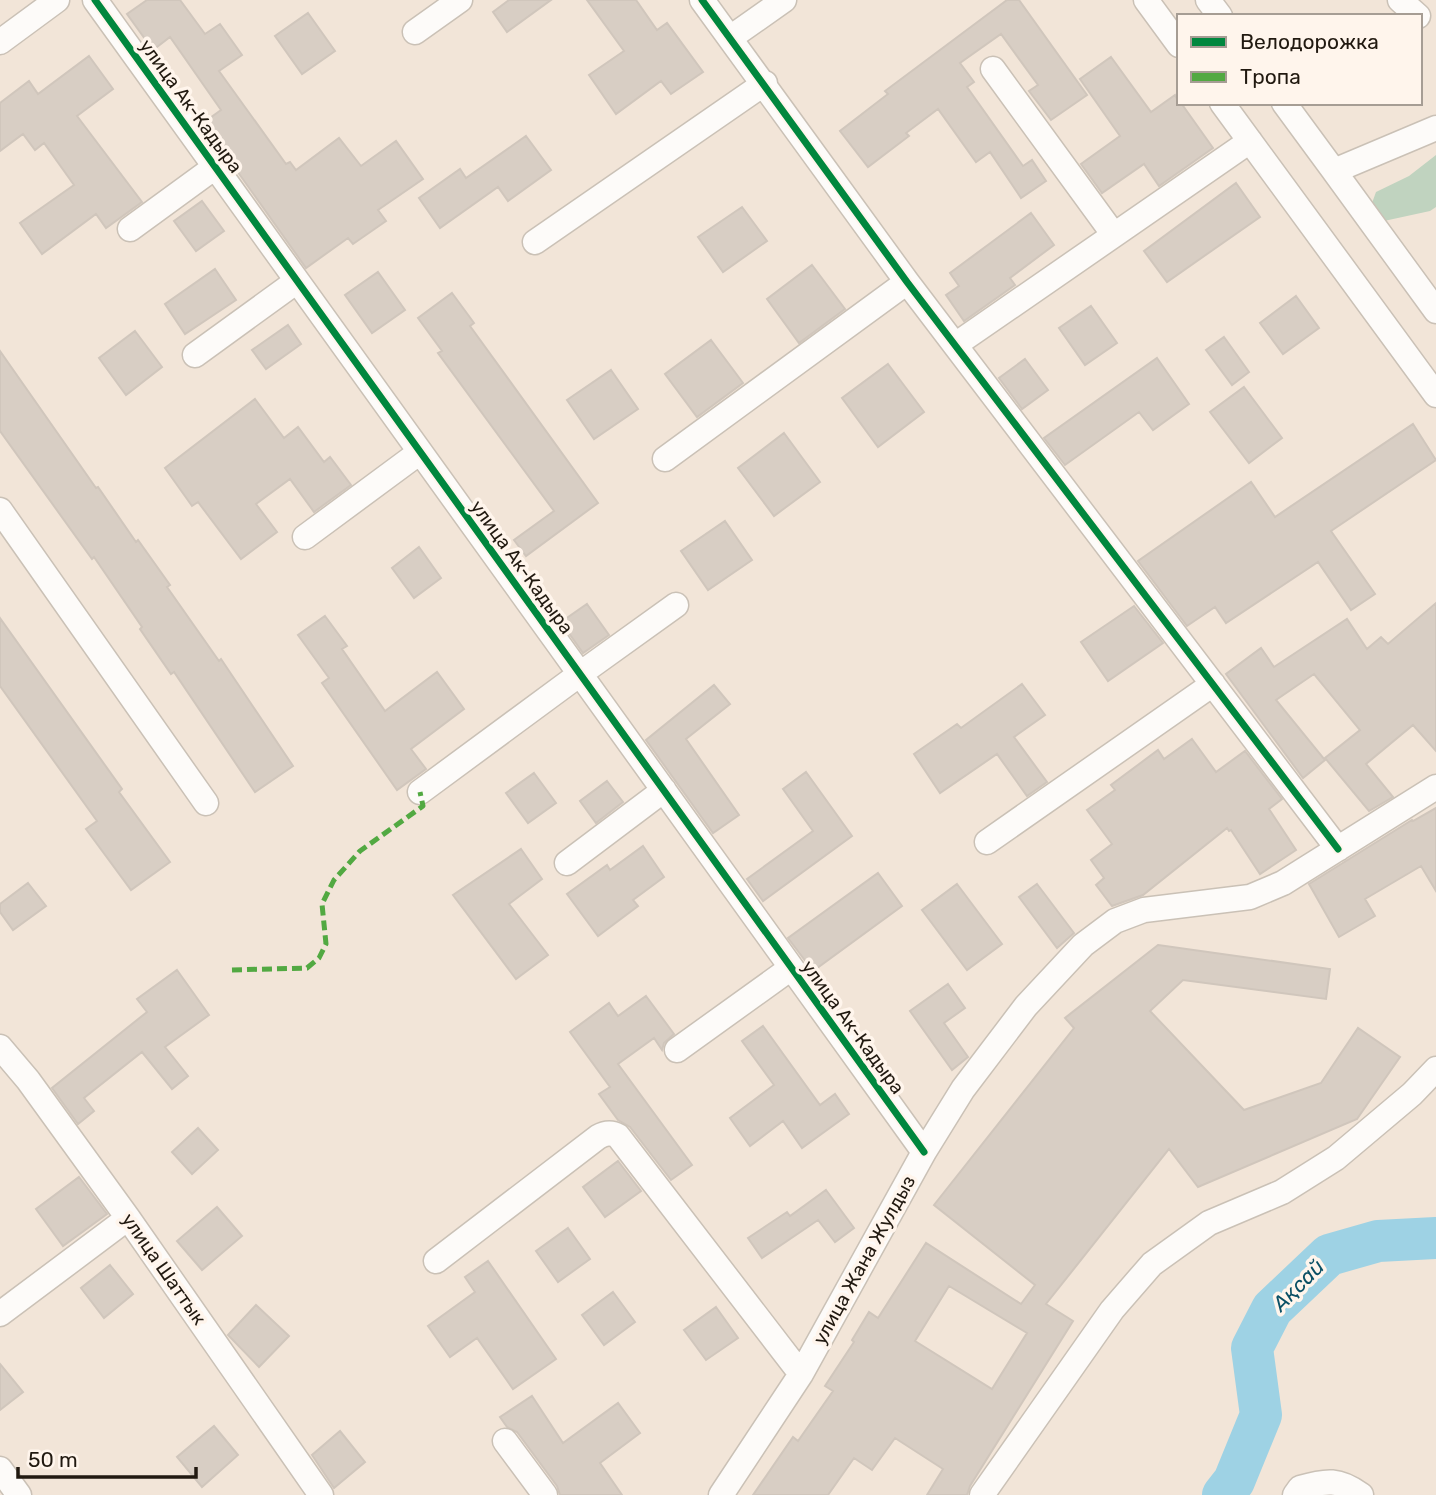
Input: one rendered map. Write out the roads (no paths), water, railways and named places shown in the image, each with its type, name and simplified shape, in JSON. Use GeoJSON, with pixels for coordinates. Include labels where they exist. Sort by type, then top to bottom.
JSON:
{"type":"FeatureCollection","features":[{"type":"Feature","properties":{"kind":"street"},"geometry":{"type":"LineString","coordinates":[[0,42],[57,0]]}},
{"type":"Feature","properties":{"kind":"street","name":"улица Ак-Кадыра"},"geometry":{"type":"LineString","coordinates":[[95,0],[924,1152]]}},
{"type":"Feature","properties":{"kind":"street"},"geometry":{"type":"LineString","coordinates":[[415,32],[460,0]]}},
{"type":"Feature","properties":{"kind":"street"},"geometry":{"type":"LineString","coordinates":[[702,0],[765,83],[907,282],[1338,849]]}},
{"type":"Feature","properties":{"kind":"street"},"geometry":{"type":"LineString","coordinates":[[730,38],[784,0]]}},
{"type":"Feature","properties":{"kind":"street"},"geometry":{"type":"LineString","coordinates":[[1146,0],[1177,42]]}},
{"type":"Feature","properties":{"kind":"street"},"geometry":{"type":"LineString","coordinates":[[1400,0],[1416,14]]}},
{"type":"Feature","properties":{"kind":"street"},"geometry":{"type":"LineString","coordinates":[[1422,19],[1436,31]]}},
{"type":"Feature","properties":{"kind":"street"},"geometry":{"type":"LineString","coordinates":[[993,68],[1114,235]]}},
{"type":"Feature","properties":{"kind":"street"},"geometry":{"type":"LineString","coordinates":[[535,242],[765,83]]}},
{"type":"Feature","properties":{"kind":"street"},"geometry":{"type":"LineString","coordinates":[[1223,105],[1436,396]]}},
{"type":"Feature","properties":{"kind":"street"},"geometry":{"type":"LineString","coordinates":[[1285,105],[1436,311]]}},
{"type":"Feature","properties":{"kind":"street"},"geometry":{"type":"LineString","coordinates":[[1334,171],[1436,128]]}},
{"type":"Feature","properties":{"kind":"street"},"geometry":{"type":"LineString","coordinates":[[955,345],[1250,141]]}},
{"type":"Feature","properties":{"kind":"street"},"geometry":{"type":"LineString","coordinates":[[130,229],[215,167]]}},
{"type":"Feature","properties":{"kind":"street"},"geometry":{"type":"LineString","coordinates":[[195,355],[297,281]]}},
{"type":"Feature","properties":{"kind":"street"},"geometry":{"type":"LineString","coordinates":[[665,459],[907,282]]}},
{"type":"Feature","properties":{"kind":"street"},"geometry":{"type":"LineString","coordinates":[[305,537],[420,452]]}},
{"type":"Feature","properties":{"kind":"street"},"geometry":{"type":"LineString","coordinates":[[0,510],[206,803]]}},
{"type":"Feature","properties":{"kind":"street"},"geometry":{"type":"LineString","coordinates":[[420,792],[676,605]]}},
{"type":"Feature","properties":{"kind":"street"},"geometry":{"type":"LineString","coordinates":[[987,842],[1213,684]]}},
{"type":"Feature","properties":{"kind":"street","name":"улица Жана Жулдыз"},"geometry":{"type":"LineString","coordinates":[[721,1495],[800,1374],[924,1152],[963,1089],[1027,1006],[1083,945],[1115,922],[1144,910],[1250,897],[1283,883],[1436,787]]}},
{"type":"Feature","properties":{"kind":"street"},"geometry":{"type":"LineString","coordinates":[[567,863],[664,790]]}},
{"type":"Feature","properties":{"kind":"street"},"geometry":{"type":"LineString","coordinates":[[677,1050],[791,968]]}},
{"type":"Feature","properties":{"kind":"street","name":"улица Шаттык"},"geometry":{"type":"LineString","coordinates":[[0,1047],[28,1080],[128,1218],[321,1495]]}},
{"type":"Feature","properties":{"kind":"street"},"geometry":{"type":"LineString","coordinates":[[982,1495],[1112,1310],[1152,1264],[1209,1223],[1282,1192],[1336,1158],[1412,1094],[1436,1069]]}},
{"type":"Feature","properties":{"kind":"street"},"geometry":{"type":"LineString","coordinates":[[436,1261],[598,1137],[604,1133],[614,1134],[800,1374]]}},
{"type":"Feature","properties":{"kind":"street"},"geometry":{"type":"LineString","coordinates":[[0,1314],[128,1218]]}},
{"type":"Feature","properties":{"kind":"street"},"geometry":{"type":"LineString","coordinates":[[505,1441],[545,1495]]}},
{"type":"Feature","properties":{"kind":"street"},"geometry":{"type":"LineString","coordinates":[[0,1469],[19,1495]]}},
{"type":"Feature","properties":{"kind":"street"},"geometry":{"type":"LineString","coordinates":[[1298,1491],[1319,1482],[1345,1484],[1361,1495]]}},
{"type":"Feature","properties":{"kind":"waterway","name":"Ақсай"},"geometry":{"type":"LineString","coordinates":[[1223,1495],[1234,1481],[1261,1415],[1252,1348],[1272,1309],[1329,1255],[1378,1241],[1436,1238]]}}]}
